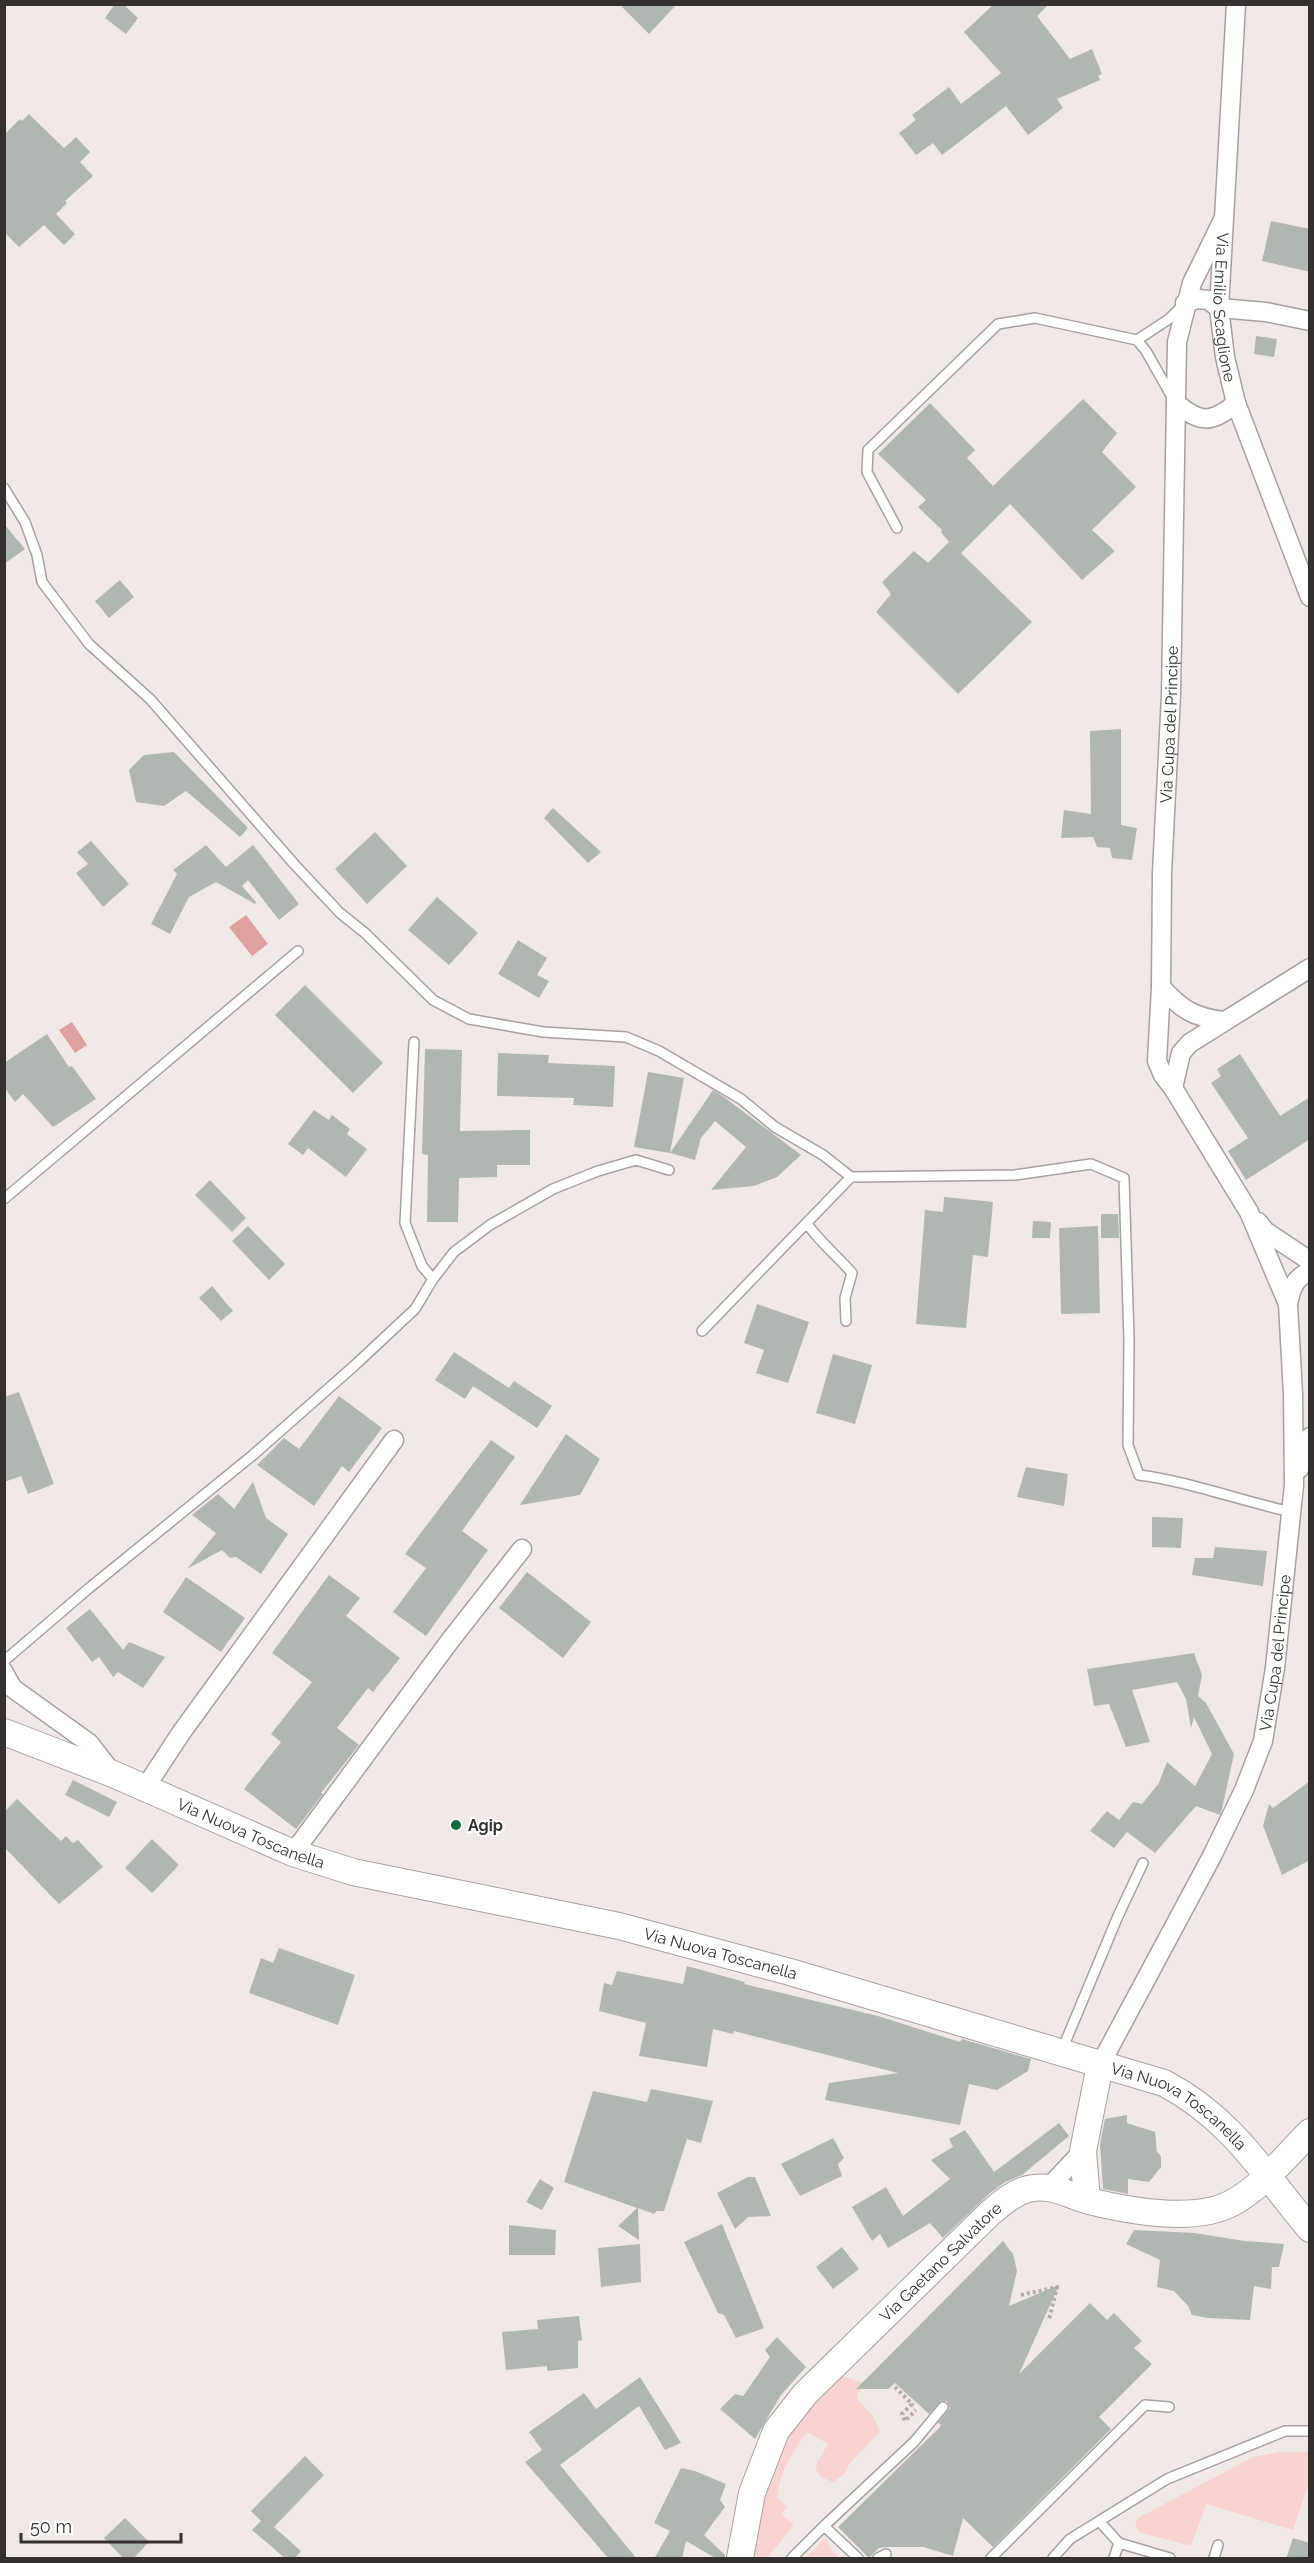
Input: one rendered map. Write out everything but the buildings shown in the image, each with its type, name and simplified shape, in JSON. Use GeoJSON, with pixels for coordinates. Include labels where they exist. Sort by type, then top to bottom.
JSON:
{"type":"FeatureCollection","features":[{"type":"Feature","properties":{"kind":"main road","name":"Via Nuova Toscanella"},"geometry":{"type":"LineString","coordinates":[[4,1732],[112,1774],[293,1853],[353,1872],[619,1926],[790,1972],[1164,2083],[1190,2097],[1228,2130],[1268,2175],[1310,2229]]}},
{"type":"Feature","properties":{"kind":"main road"},"geometry":{"type":"LineString","coordinates":[[1087,2200],[1083,2151],[1100,2065]]}},
{"type":"Feature","properties":{"kind":"main road"},"geometry":{"type":"LineString","coordinates":[[1050,2186],[1087,2200],[1125,2208],[1208,2213],[1233,2203],[1268,2175],[1310,2133]]}},
{"type":"Feature","properties":{"kind":"main road","name":"Via Gaetano Salvatore"},"geometry":{"type":"LineString","coordinates":[[740,2559],[752,2493],[776,2431],[805,2394],[990,2213],[1012,2196],[1027,2189],[1050,2186]]}},
{"type":"Feature","properties":{"kind":"street","name":"Via Emilio Scaglione"},"geometry":{"type":"LineString","coordinates":[[1236,4],[1219,308],[1225,357],[1236,403],[1310,597]]}},
{"type":"Feature","properties":{"kind":"street","name":"Via Cupa del Principe"},"geometry":{"type":"LineString","coordinates":[[1223,220],[1192,283],[1185,303],[1177,342],[1171,695],[1161,873],[1161,987],[1157,1061],[1163,1076],[1173,1088],[1249,1212],[1265,1231],[1310,1261]]}},
{"type":"Feature","properties":{"kind":"street"},"geometry":{"type":"LineString","coordinates":[[1185,303],[1198,299],[1208,300],[1219,308],[1266,312],[1310,321]]}},
{"type":"Feature","properties":{"kind":"street"},"geometry":{"type":"LineString","coordinates":[[1176,403],[1187,412],[1207,419],[1217,417],[1236,403]]}},
{"type":"Feature","properties":{"kind":"street"},"geometry":{"type":"LineString","coordinates":[[1173,1088],[1181,1053],[1190,1043],[1310,968]]}},
{"type":"Feature","properties":{"kind":"street"},"geometry":{"type":"LineString","coordinates":[[1161,987],[1177,1004],[1190,1013],[1223,1022]]}},
{"type":"Feature","properties":{"kind":"street","name":"Via Cupa del Principe"},"geometry":{"type":"LineString","coordinates":[[1100,2065],[1212,1856],[1244,1790],[1263,1741],[1275,1668],[1292,1512],[1293,1394],[1287,1304],[1249,1212]]}},
{"type":"Feature","properties":{"kind":"street"},"geometry":{"type":"LineString","coordinates":[[1287,1304],[1291,1288],[1298,1278],[1310,1271]]}},
{"type":"Feature","properties":{"kind":"street"},"geometry":{"type":"LineString","coordinates":[[1293,1394],[1299,1400],[1310,1404]]}},
{"type":"Feature","properties":{"kind":"street"},"geometry":{"type":"LineString","coordinates":[[1294,1485],[1310,1437]]}},
{"type":"Feature","properties":{"kind":"street"},"geometry":{"type":"LineString","coordinates":[[145,1788],[181,1733],[394,1440]]}},
{"type":"Feature","properties":{"kind":"street"},"geometry":{"type":"LineString","coordinates":[[293,1853],[442,1651],[522,1549]]}},
{"type":"Feature","properties":{"kind":"street"},"geometry":{"type":"LineString","coordinates":[[4,1682],[89,1743],[112,1774]]}},
{"type":"Feature","properties":{"kind":"street"},"geometry":{"type":"LineString","coordinates":[[1050,2186],[1083,2151]]}},
{"type":"Feature","properties":{"kind":"lane"},"geometry":{"type":"LineString","coordinates":[[1137,340],[1169,319],[1185,303]]}},
{"type":"Feature","properties":{"kind":"lane"},"geometry":{"type":"LineString","coordinates":[[897,528],[867,472],[868,450],[999,324],[1035,318],[1137,340],[1146,351],[1176,403]]}},
{"type":"Feature","properties":{"kind":"lane"},"geometry":{"type":"LineString","coordinates":[[4,488],[25,522],[38,555],[42,582],[89,644],[150,699],[340,913],[365,933],[433,1000],[469,1019],[543,1032],[626,1037],[659,1051],[741,1099],[775,1126],[823,1155],[851,1177],[1015,1175],[1091,1164],[1124,1178],[1129,1340],[1128,1445],[1139,1475],[1175,1480],[1249,1503],[1292,1512]]}},
{"type":"Feature","properties":{"kind":"lane"},"geometry":{"type":"LineString","coordinates":[[4,1199],[298,951]]}},
{"type":"Feature","properties":{"kind":"lane"},"geometry":{"type":"LineString","coordinates":[[414,1042],[405,1223],[422,1266],[433,1279]]}},
{"type":"Feature","properties":{"kind":"lane"},"geometry":{"type":"LineString","coordinates":[[20,1694],[4,1662],[88,1589],[253,1455],[354,1366],[415,1309],[433,1279],[454,1252],[489,1225],[553,1189],[636,1160],[669,1170]]}},
{"type":"Feature","properties":{"kind":"lane"},"geometry":{"type":"LineString","coordinates":[[702,1331],[851,1177]]}},
{"type":"Feature","properties":{"kind":"lane"},"geometry":{"type":"LineString","coordinates":[[807,1223],[809,1229],[829,1246],[852,1273],[845,1298],[846,1321]]}},
{"type":"Feature","properties":{"kind":"lane"},"geometry":{"type":"LineString","coordinates":[[1061,2054],[1118,1916],[1143,1863]]}},
{"type":"Feature","properties":{"kind":"lane"},"geometry":{"type":"LineString","coordinates":[[991,2559],[1145,2405],[1169,2407]]}},
{"type":"Feature","properties":{"kind":"lane"},"geometry":{"type":"LineString","coordinates":[[792,2559],[824,2526],[915,2442],[943,2407]]}},
{"type":"Feature","properties":{"kind":"lane"},"geometry":{"type":"LineString","coordinates":[[1053,2559],[1070,2539],[1167,2480],[1285,2431],[1310,2431]]}},
{"type":"Feature","properties":{"kind":"lane"},"geometry":{"type":"LineString","coordinates":[[1099,2521],[1119,2543],[1170,2559]]}},
{"type":"Feature","properties":{"kind":"lane"},"geometry":{"type":"LineString","coordinates":[[824,2526],[858,2559]]}},
{"type":"Feature","properties":{"kind":"lane"},"geometry":{"type":"LineString","coordinates":[[1114,2559],[1119,2543]]}},
{"type":"Feature","properties":{"kind":"lane"},"geometry":{"type":"LineString","coordinates":[[1214,2559],[1218,2545]]}},
{"type":"Feature","properties":{"kind":"path"},"geometry":{"type":"LineString","coordinates":[[1021,2295],[1057,2287],[1049,2320]]}},
{"type":"Feature","properties":{"kind":"path"},"geometry":{"type":"LineString","coordinates":[[895,2387],[912,2404],[902,2414],[905,2421],[916,2410]]}},
{"type":"Feature","properties":{"kind":"shaded area"},"geometry":{"type":"Polygon","coordinates":[[[246,915],[268,944],[252,956],[229,927],[246,915]]]}},
{"type":"Feature","properties":{"kind":"shaded area"},"geometry":{"type":"Polygon","coordinates":[[[72,1022],[87,1045],[75,1053],[59,1030],[72,1022]]]}},
{"type":"Feature","properties":{"kind":"shaded area"},"geometry":{"type":"Polygon","coordinates":[[[838,2375],[861,2382],[864,2387],[858,2394],[858,2400],[873,2416],[880,2432],[850,2463],[844,2474],[833,2482],[821,2477],[816,2470],[817,2463],[828,2444],[807,2432],[783,2471],[779,2488],[778,2498],[787,2507],[781,2514],[794,2525],[767,2558],[752,2558],[761,2493],[799,2419],[838,2375]]]}},
{"type":"Feature","properties":{"kind":"shaded area"},"geometry":{"type":"Polygon","coordinates":[[[1280,2452],[1309,2452],[1309,2482],[1293,2530],[1206,2504],[1191,2546],[1139,2532],[1135,2523],[1138,2518],[1253,2457],[1280,2452]]]}},
{"type":"Feature","properties":{"kind":"shaded area"},"geometry":{"type":"Polygon","coordinates":[[[825,2538],[833,2552],[840,2558],[806,2558],[825,2538]]]}},
{"type":"Feature","properties":{"kind":"place","name":"Agip"},"geometry":{"type":"Point","coordinates":[456,1825]}}]}
